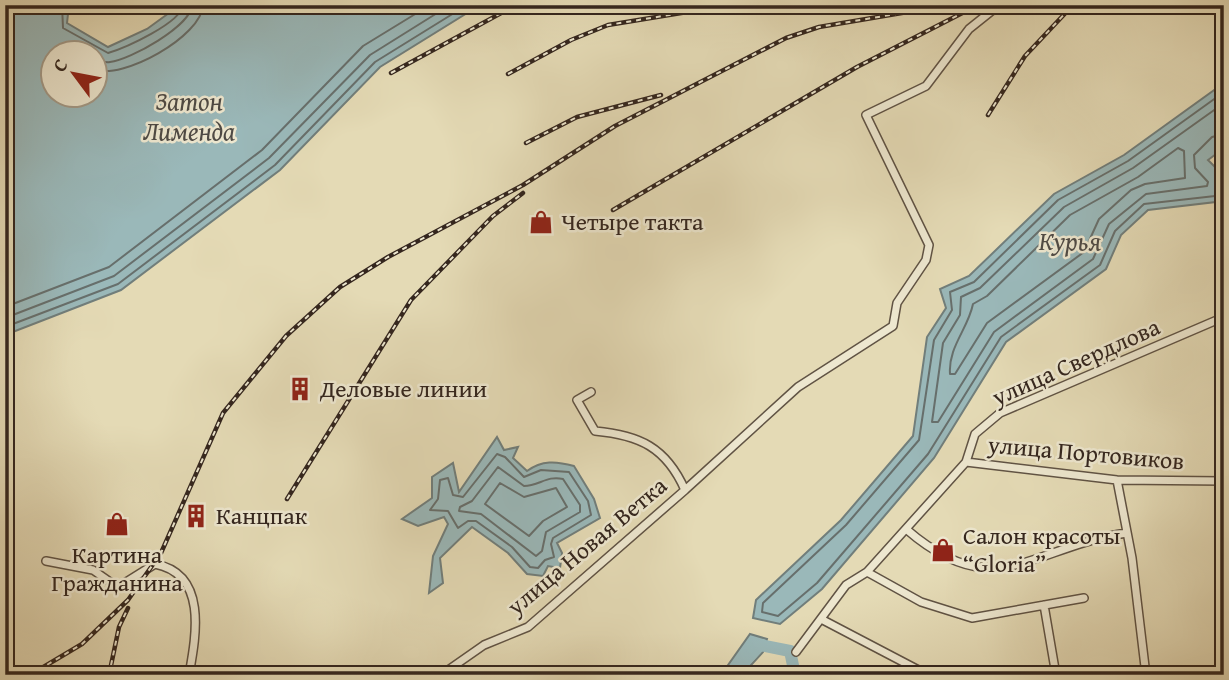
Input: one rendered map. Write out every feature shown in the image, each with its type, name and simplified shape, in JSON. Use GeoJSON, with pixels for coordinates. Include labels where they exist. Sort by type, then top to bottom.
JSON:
{"type":"FeatureCollection","features":[{"type":"Feature","properties":{"kind":"street","name":"улица Новая Ветка"},"geometry":{"type":"LineString","coordinates":[[441,675],[484,645],[528,626],[685,490],[798,387],[893,326],[897,303],[926,260],[929,245],[866,116],[926,86],[969,29],[999,5]]}},
{"type":"Feature","properties":{"kind":"street","name":"улица Свердлова"},"geometry":{"type":"LineString","coordinates":[[966,462],[975,434],[1000,413],[1224,317]]}},
{"type":"Feature","properties":{"kind":"street","name":"улица Новая Ветка"},"geometry":{"type":"LineString","coordinates":[[591,392],[577,400],[595,431],[631,435],[653,448],[669,464],[685,490]]}},
{"type":"Feature","properties":{"kind":"street","name":"улица Портовиков"},"geometry":{"type":"LineString","coordinates":[[796,652],[808,632],[846,585],[867,572],[966,462],[1118,480],[1224,481]]}},
{"type":"Feature","properties":{"kind":"street"},"geometry":{"type":"LineString","coordinates":[[1118,480],[1146,675]]}},
{"type":"Feature","properties":{"kind":"street"},"geometry":{"type":"LineString","coordinates":[[906,529],[924,545],[978,569],[1009,569],[1077,543],[1127,533]]}},
{"type":"Feature","properties":{"kind":"street"},"geometry":{"type":"LineString","coordinates":[[46,561],[93,570],[113,584],[124,584],[155,564],[179,575],[197,607],[189,675]]}},
{"type":"Feature","properties":{"kind":"street"},"geometry":{"type":"LineString","coordinates":[[867,572],[921,602],[972,618],[1084,598]]}},
{"type":"Feature","properties":{"kind":"street"},"geometry":{"type":"LineString","coordinates":[[1044,605],[1056,675]]}},
{"type":"Feature","properties":{"kind":"street"},"geometry":{"type":"LineString","coordinates":[[821,619],[928,675]]}},
{"type":"Feature","properties":{"kind":"water","name":"Затон Лименда"},"geometry":{"type":"Polygon","coordinates":[[[5,5],[69,5],[67,23],[93,38],[38,38],[38,108],[108,108],[108,47],[147,29],[180,5],[480,5],[380,67],[280,170],[121,290],[5,335],[5,5]]]}},
{"type":"Feature","properties":{"kind":"water","name":"Курья"},"geometry":{"type":"Polygon","coordinates":[[[1224,83],[1224,148],[1208,160],[1217,169],[1224,168],[1224,201],[1148,210],[1121,235],[1106,269],[1006,342],[934,458],[822,589],[780,624],[753,618],[756,600],[841,520],[913,436],[927,337],[946,308],[940,289],[969,276],[1054,194],[1124,155],[1224,83]]]}},
{"type":"Feature","properties":{"kind":"water"},"geometry":{"type":"Polygon","coordinates":[[[497,437],[504,450],[518,447],[513,458],[527,471],[549,462],[574,466],[594,499],[600,518],[557,543],[562,553],[560,568],[548,566],[543,576],[527,574],[508,553],[472,527],[440,558],[443,583],[429,593],[433,556],[448,524],[444,517],[418,526],[402,519],[432,498],[432,477],[453,463],[459,492],[497,437]]]}},
{"type":"Feature","properties":{"kind":"water"},"geometry":{"type":"Polygon","coordinates":[[[750,634],[767,639],[763,652],[742,675],[721,675],[750,634]]]}},
{"type":"Feature","properties":{"kind":"waterway"},"geometry":{"type":"LineString","coordinates":[[732,675],[760,645],[790,651],[795,675]]}},
{"type":"Feature","properties":{"kind":"railway"},"geometry":{"type":"LineString","coordinates":[[391,73],[516,5]]}},
{"type":"Feature","properties":{"kind":"railway"},"geometry":{"type":"LineString","coordinates":[[508,74],[571,40],[608,25],[730,5]]}},
{"type":"Feature","properties":{"kind":"railway"},"geometry":{"type":"LineString","coordinates":[[30,675],[82,644],[128,600],[161,553],[223,413],[286,336],[340,287],[388,257],[523,185],[615,126],[786,38],[819,27],[949,5]]}},
{"type":"Feature","properties":{"kind":"railway"},"geometry":{"type":"LineString","coordinates":[[613,210],[857,67],[978,5]]}},
{"type":"Feature","properties":{"kind":"railway"},"geometry":{"type":"LineString","coordinates":[[988,115],[1025,56],[1073,5]]}},
{"type":"Feature","properties":{"kind":"railway"},"geometry":{"type":"LineString","coordinates":[[526,143],[577,117],[661,95]]}},
{"type":"Feature","properties":{"kind":"railway"},"geometry":{"type":"LineString","coordinates":[[287,499],[411,300],[493,216],[523,193]]}},
{"type":"Feature","properties":{"kind":"railway"},"geometry":{"type":"LineString","coordinates":[[109,675],[119,627],[128,608]]}},
{"type":"Feature","properties":{"kind":"place","name":"Четыре такта"},"geometry":{"type":"Point","coordinates":[541,222]}},
{"type":"Feature","properties":{"kind":"place","name":"Деловые линии"},"geometry":{"type":"Point","coordinates":[300,389]}},
{"type":"Feature","properties":{"kind":"place","name":"Канцпак"},"geometry":{"type":"Point","coordinates":[196,516]}},
{"type":"Feature","properties":{"kind":"place","name":"Картина Гражданина"},"geometry":{"type":"Point","coordinates":[117,524]}},
{"type":"Feature","properties":{"kind":"place","name":"Салон красоты “Gloria”"},"geometry":{"type":"Point","coordinates":[943,550]}}]}
